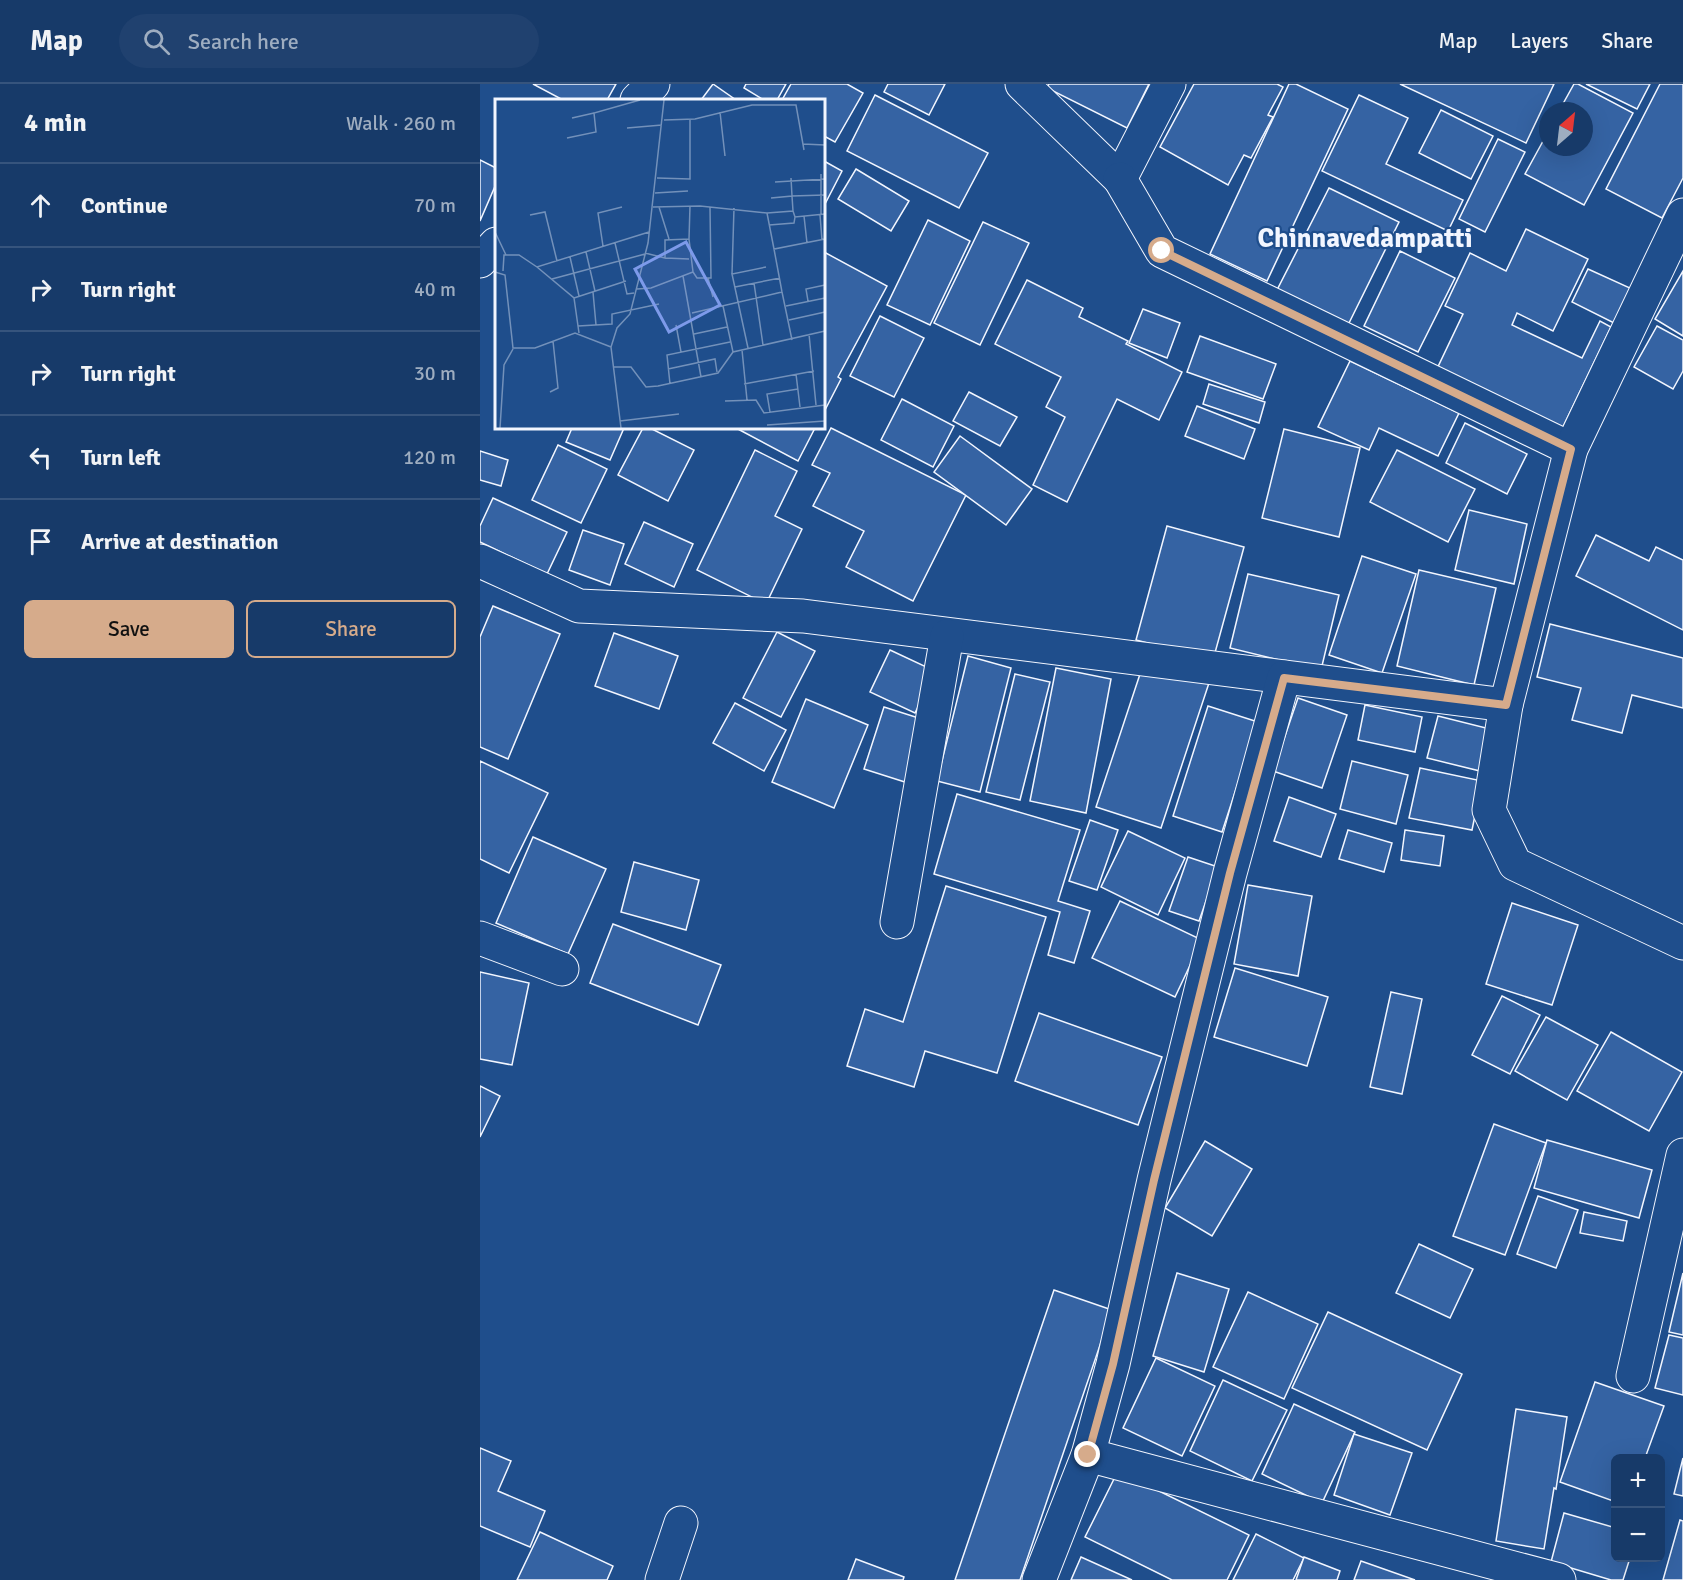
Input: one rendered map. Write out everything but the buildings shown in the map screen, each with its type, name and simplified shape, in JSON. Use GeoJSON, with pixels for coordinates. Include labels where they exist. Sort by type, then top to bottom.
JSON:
{"type":"FeatureCollection","features":[{"type":"Feature","properties":{"kind":"street"},"geometry":{"type":"LineString","coordinates":[[638,99],[653,84]]}},
{"type":"Feature","properties":{"kind":"street"},"geometry":{"type":"LineString","coordinates":[[1022,84],[1120,179],[1162,251],[1571,449]]}},
{"type":"Feature","properties":{"kind":"street"},"geometry":{"type":"LineString","coordinates":[[1120,179],[1169,84]]}},
{"type":"Feature","properties":{"kind":"street"},"geometry":{"type":"LineString","coordinates":[[1683,215],[1571,449],[1506,705],[1489,810],[1515,864],[1683,943]]}},
{"type":"Feature","properties":{"kind":"street"},"geometry":{"type":"LineString","coordinates":[[480,261],[495,245]]}},
{"type":"Feature","properties":{"kind":"street"},"geometry":{"type":"LineString","coordinates":[[480,561],[579,606],[803,616],[1506,705]]}},
{"type":"Feature","properties":{"kind":"street"},"geometry":{"type":"LineString","coordinates":[[897,922],[947,636]]}},
{"type":"Feature","properties":{"kind":"street"},"geometry":{"type":"LineString","coordinates":[[1039,1580],[1088,1455],[1113,1364],[1154,1180],[1230,873],[1284,678]]}},
{"type":"Feature","properties":{"kind":"street"},"geometry":{"type":"LineString","coordinates":[[480,938],[562,969]]}},
{"type":"Feature","properties":{"kind":"street"},"geometry":{"type":"LineString","coordinates":[[1634,1376],[1683,1155]]}},
{"type":"Feature","properties":{"kind":"street"},"geometry":{"type":"LineString","coordinates":[[1088,1455],[1559,1580]]}},
{"type":"Feature","properties":{"kind":"street"},"geometry":{"type":"LineString","coordinates":[[662,1580],[681,1523]]}},
{"type":"Feature","properties":{"kind":"district","name":"Chinnavedampatti"},"geometry":{"type":"Point","coordinates":[1365,238]}},
{"type":"Feature","properties":{"kind":"route"},"geometry":{"type":"LineString","coordinates":[[1088,1455],[1113,1364],[1154,1180],[1230,873],[1284,678],[1506,705],[1571,449],[1162,251]]}}]}
